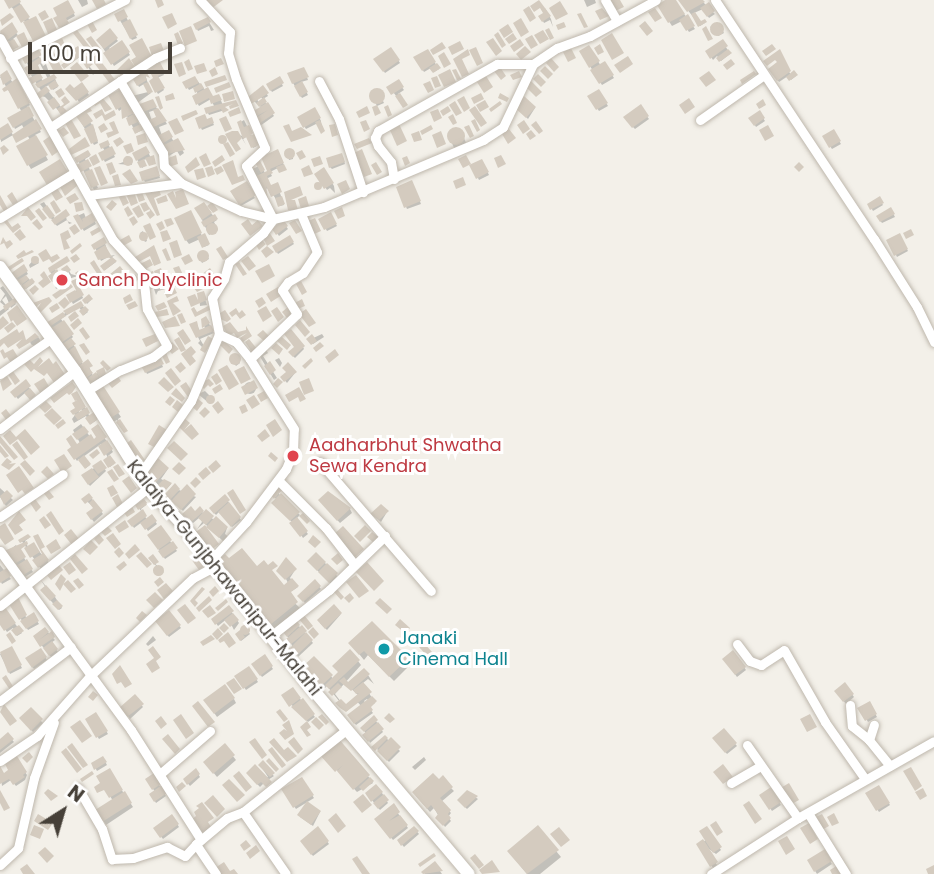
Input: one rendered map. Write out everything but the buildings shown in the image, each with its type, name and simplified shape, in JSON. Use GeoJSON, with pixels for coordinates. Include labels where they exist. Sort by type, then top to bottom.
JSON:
{"type":"FeatureCollection","features":[{"type":"Feature","properties":{"kind":"street"},"geometry":{"type":"LineString","coordinates":[[10,58],[125,0]]}},
{"type":"Feature","properties":{"kind":"street"},"geometry":{"type":"LineString","coordinates":[[200,0],[230,32],[228,53],[265,148],[246,166],[273,219]]}},
{"type":"Feature","properties":{"kind":"street"},"geometry":{"type":"LineString","coordinates":[[605,0],[617,21]]}},
{"type":"Feature","properties":{"kind":"street"},"geometry":{"type":"LineString","coordinates":[[120,81],[163,153],[164,166],[180,183],[241,211],[273,219],[301,214],[363,192],[450,156],[503,127],[534,64],[557,48],[656,0]]}},
{"type":"Feature","properties":{"kind":"street"},"geometry":{"type":"LineString","coordinates":[[715,0],[874,239],[917,307],[934,342]]}},
{"type":"Feature","properties":{"kind":"street"},"geometry":{"type":"LineString","coordinates":[[0,38],[113,240],[142,273],[147,309],[167,346],[153,357],[120,370],[87,391]]}},
{"type":"Feature","properties":{"kind":"street"},"geometry":{"type":"LineString","coordinates":[[51,127],[155,58],[180,48]]}},
{"type":"Feature","properties":{"kind":"street"},"geometry":{"type":"LineString","coordinates":[[394,179],[391,162],[377,146],[375,138],[378,131],[497,64],[534,64]]}},
{"type":"Feature","properties":{"kind":"street"},"geometry":{"type":"LineString","coordinates":[[700,120],[764,75]]}},
{"type":"Feature","properties":{"kind":"street"},"geometry":{"type":"LineString","coordinates":[[318,81],[339,119],[363,192]]}},
{"type":"Feature","properties":{"kind":"street"},"geometry":{"type":"LineString","coordinates":[[0,218],[75,172]]}},
{"type":"Feature","properties":{"kind":"street"},"geometry":{"type":"LineString","coordinates":[[89,195],[180,183]]}},
{"type":"Feature","properties":{"kind":"street"},"geometry":{"type":"LineString","coordinates":[[250,359],[297,314],[282,290],[288,282],[303,272],[317,253],[301,214]]}},
{"type":"Feature","properties":{"kind":"street"},"geometry":{"type":"LineString","coordinates":[[139,477],[191,401],[219,334],[212,298],[224,279],[229,262],[263,233],[273,219]]}},
{"type":"Feature","properties":{"kind":"street","name":"Kalaiya-Gunjbhawanipur-Malahi"},"geometry":{"type":"LineString","coordinates":[[0,267],[75,371],[139,477],[214,563],[346,730],[469,874]]}},
{"type":"Feature","properties":{"kind":"street"},"geometry":{"type":"LineString","coordinates":[[0,761],[37,736],[90,676],[193,578],[214,563],[278,480],[293,452],[294,429],[250,359],[236,342],[219,334]]}},
{"type":"Feature","properties":{"kind":"street"},"geometry":{"type":"LineString","coordinates":[[0,374],[52,338]]}},
{"type":"Feature","properties":{"kind":"street"},"geometry":{"type":"LineString","coordinates":[[0,429],[75,371]]}},
{"type":"Feature","properties":{"kind":"street"},"geometry":{"type":"LineString","coordinates":[[320,462],[431,591]]}},
{"type":"Feature","properties":{"kind":"street"},"geometry":{"type":"LineString","coordinates":[[0,517],[63,474]]}},
{"type":"Feature","properties":{"kind":"street"},"geometry":{"type":"LineString","coordinates":[[278,480],[326,528],[354,564]]}},
{"type":"Feature","properties":{"kind":"street"},"geometry":{"type":"LineString","coordinates":[[0,606],[148,488]]}},
{"type":"Feature","properties":{"kind":"street"},"geometry":{"type":"LineString","coordinates":[[272,635],[329,590],[385,536]]}},
{"type":"Feature","properties":{"kind":"street"},"geometry":{"type":"LineString","coordinates":[[0,551],[160,774],[216,874]]}},
{"type":"Feature","properties":{"kind":"street"},"geometry":{"type":"LineString","coordinates":[[737,644],[750,661],[761,665],[784,650],[825,722],[865,779]]}},
{"type":"Feature","properties":{"kind":"street"},"geometry":{"type":"LineString","coordinates":[[0,701],[71,647]]}},
{"type":"Feature","properties":{"kind":"street"},"geometry":{"type":"LineString","coordinates":[[850,705],[852,726],[869,740],[890,766]]}},
{"type":"Feature","properties":{"kind":"street"},"geometry":{"type":"LineString","coordinates":[[0,865],[18,848],[34,778],[55,717]]}},
{"type":"Feature","properties":{"kind":"street"},"geometry":{"type":"LineString","coordinates":[[869,740],[874,724]]}},
{"type":"Feature","properties":{"kind":"street"},"geometry":{"type":"LineString","coordinates":[[78,788],[102,829],[112,859],[133,858],[167,847],[185,856],[227,818],[243,812],[346,730]]}},
{"type":"Feature","properties":{"kind":"street"},"geometry":{"type":"LineString","coordinates":[[160,774],[210,731]]}},
{"type":"Feature","properties":{"kind":"street"},"geometry":{"type":"LineString","coordinates":[[711,874],[798,818],[934,741]]}},
{"type":"Feature","properties":{"kind":"street"},"geometry":{"type":"LineString","coordinates":[[747,745],[798,818]]}},
{"type":"Feature","properties":{"kind":"street"},"geometry":{"type":"LineString","coordinates":[[731,783],[761,765]]}},
{"type":"Feature","properties":{"kind":"street"},"geometry":{"type":"LineString","coordinates":[[243,812],[286,874]]}},
{"type":"Feature","properties":{"kind":"street"},"geometry":{"type":"LineString","coordinates":[[808,813],[846,874]]}},
{"type":"Feature","properties":{"kind":"place","name":"Sanch Polyclinic"},"geometry":{"type":"Point","coordinates":[62,280]}},
{"type":"Feature","properties":{"kind":"place","name":"Aadharbhut Shwatha Sewa Kendra"},"geometry":{"type":"Point","coordinates":[293,456]}},
{"type":"Feature","properties":{"kind":"place","name":"Janaki Cinema Hall"},"geometry":{"type":"Point","coordinates":[384,649]}}]}
